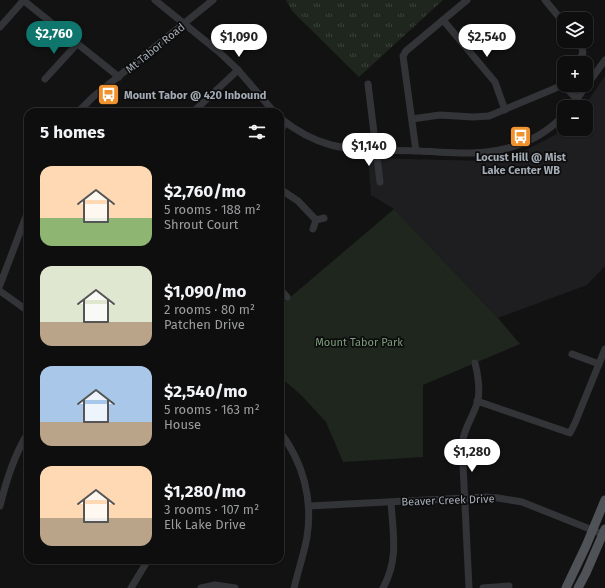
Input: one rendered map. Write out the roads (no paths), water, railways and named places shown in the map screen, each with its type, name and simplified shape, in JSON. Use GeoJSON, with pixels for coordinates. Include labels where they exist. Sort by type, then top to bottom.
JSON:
{"type":"FeatureCollection","features":[{"type":"Feature","properties":{"kind":"main road"},"geometry":{"type":"LineString","coordinates":[[566,588],[586,546],[605,500]]}},
{"type":"Feature","properties":{"kind":"main road"},"geometry":{"type":"LineString","coordinates":[[578,588],[604,533]]}},
{"type":"Feature","properties":{"kind":"street"},"geometry":{"type":"LineString","coordinates":[[0,27],[23,0],[119,77]]}},
{"type":"Feature","properties":{"kind":"street"},"geometry":{"type":"LineString","coordinates":[[155,0],[219,52],[238,70],[271,108]]}},
{"type":"Feature","properties":{"kind":"street","name":"Mt Tabor Road"},"geometry":{"type":"LineString","coordinates":[[82,108],[93,97],[213,0]]}},
{"type":"Feature","properties":{"kind":"street"},"geometry":{"type":"LineString","coordinates":[[416,151],[403,56],[406,51],[467,0]]}},
{"type":"Feature","properties":{"kind":"street"},"geometry":{"type":"LineString","coordinates":[[545,0],[557,15]]}},
{"type":"Feature","properties":{"kind":"street"},"geometry":{"type":"LineString","coordinates":[[443,20],[495,82],[505,110]]}},
{"type":"Feature","properties":{"kind":"street"},"geometry":{"type":"LineString","coordinates":[[46,80],[77,44]]}},
{"type":"Feature","properties":{"kind":"street"},"geometry":{"type":"LineString","coordinates":[[570,92],[577,99],[605,60]]}},
{"type":"Feature","properties":{"kind":"street"},"geometry":{"type":"LineString","coordinates":[[196,108],[238,70]]}},
{"type":"Feature","properties":{"kind":"street"},"geometry":{"type":"LineString","coordinates":[[368,84],[380,182]]}},
{"type":"Feature","properties":{"kind":"street"},"geometry":{"type":"LineString","coordinates":[[412,119],[440,115],[473,117],[489,116],[557,88]]}},
{"type":"Feature","properties":{"kind":"street"},"geometry":{"type":"LineString","coordinates":[[284,121],[302,133],[325,143],[353,148],[482,153],[504,149],[524,143],[557,121]]}},
{"type":"Feature","properties":{"kind":"street"},"geometry":{"type":"LineString","coordinates":[[284,192],[298,201],[316,220]]}},
{"type":"Feature","properties":{"kind":"street"},"geometry":{"type":"LineString","coordinates":[[316,220],[324,218]]}},
{"type":"Feature","properties":{"kind":"street"},"geometry":{"type":"LineString","coordinates":[[313,229],[316,220]]}},
{"type":"Feature","properties":{"kind":"street"},"geometry":{"type":"LineString","coordinates":[[0,285],[24,229]]}},
{"type":"Feature","properties":{"kind":"street"},"geometry":{"type":"LineString","coordinates":[[0,291],[24,308]]}},
{"type":"Feature","properties":{"kind":"street"},"geometry":{"type":"LineString","coordinates":[[284,294],[287,297]]}},
{"type":"Feature","properties":{"kind":"street"},"geometry":{"type":"LineString","coordinates":[[477,401],[570,433],[573,429],[605,349]]}},
{"type":"Feature","properties":{"kind":"street"},"geometry":{"type":"LineString","coordinates":[[572,354],[599,364]]}},
{"type":"Feature","properties":{"kind":"street"},"geometry":{"type":"LineString","coordinates":[[469,588],[462,444],[465,429],[477,401],[479,383],[476,363]]}},
{"type":"Feature","properties":{"kind":"street"},"geometry":{"type":"LineString","coordinates":[[284,438],[292,450],[301,471],[309,506],[307,537],[294,588]]}},
{"type":"Feature","properties":{"kind":"street"},"geometry":{"type":"LineString","coordinates":[[0,506],[11,468],[24,440]]}},
{"type":"Feature","properties":{"kind":"street","name":"Beaver Creek Drive"},"geometry":{"type":"LineString","coordinates":[[309,506],[464,498],[498,498],[516,501],[604,533]]}},
{"type":"Feature","properties":{"kind":"street"},"geometry":{"type":"LineString","coordinates":[[383,588],[391,571],[394,557],[391,502]]}},
{"type":"Feature","properties":{"kind":"street"},"geometry":{"type":"LineString","coordinates":[[131,588],[146,564]]}},
{"type":"Feature","properties":{"kind":"street"},"geometry":{"type":"LineString","coordinates":[[201,588],[215,585],[235,588]]}},
{"type":"Feature","properties":{"kind":"street"},"geometry":{"type":"LineString","coordinates":[[483,588],[509,586]]}},
{"type":"Feature","properties":{"kind":"place","name":"Mount Tabor @ 420 Inbound"},"geometry":{"type":"Point","coordinates":[108,95]}},
{"type":"Feature","properties":{"kind":"place","name":"Locust Hill @ Mist Lake Center WB"},"geometry":{"type":"Point","coordinates":[521,137]}},
{"type":"Feature","properties":{"kind":"park label","name":"Mount Tabor Park"},"geometry":{"type":"Point","coordinates":[359,342]}}]}
